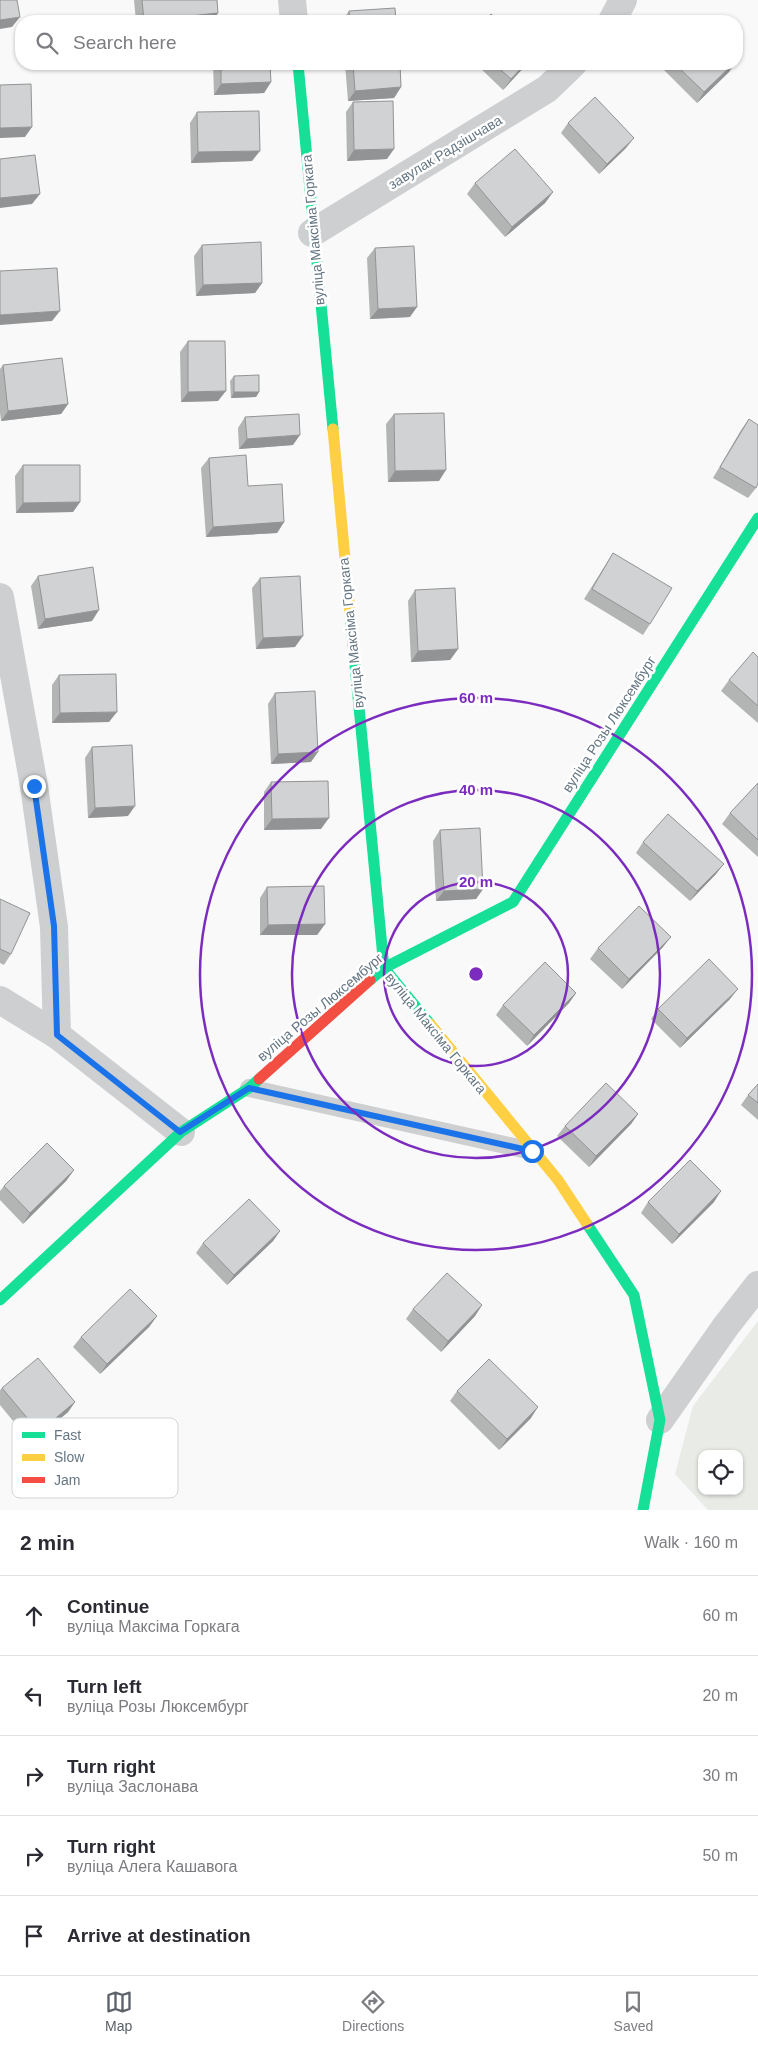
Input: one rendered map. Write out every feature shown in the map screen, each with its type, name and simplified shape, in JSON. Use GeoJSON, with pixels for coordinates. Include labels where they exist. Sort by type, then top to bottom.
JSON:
{"type":"FeatureCollection","features":[{"type":"Feature","properties":{"kind":"street"},"geometry":{"type":"LineString","coordinates":[[292,0],[293,15]]}},
{"type":"Feature","properties":{"kind":"street"},"geometry":{"type":"LineString","coordinates":[[615,15],[624,0]]}},
{"type":"Feature","properties":{"kind":"street","name":"вуліца Максіма Горкага"},"geometry":{"type":"LineString","coordinates":[[298,70],[312,233],[384,968],[532,1151],[558,1180],[634,1295],[660,1420],[643,1510]]}},
{"type":"Feature","properties":{"kind":"street","name":"завулак Радзішчава"},"geometry":{"type":"LineString","coordinates":[[312,233],[547,89],[567,70]]}},
{"type":"Feature","properties":{"kind":"street","name":"вуліца Розы Люксембург"},"geometry":{"type":"LineString","coordinates":[[0,1300],[180,1132],[249,1088],[384,968],[513,902],[758,518]]}},
{"type":"Feature","properties":{"kind":"street"},"geometry":{"type":"LineString","coordinates":[[0,597],[34,786],[54,926],[57,1035]]}},
{"type":"Feature","properties":{"kind":"street"},"geometry":{"type":"LineString","coordinates":[[0,1000],[57,1035],[180,1132]]}},
{"type":"Feature","properties":{"kind":"street"},"geometry":{"type":"LineString","coordinates":[[660,1420],[726,1326],[758,1285]]}},
{"type":"Feature","properties":{"kind":"lane"},"geometry":{"type":"LineString","coordinates":[[249,1088],[532,1151]]}},
{"type":"Feature","properties":{"kind":"shaded area"},"geometry":{"type":"Polygon","coordinates":[[[758,1321],[758,1510],[708,1510],[675,1474],[693,1406],[758,1321]]]}},
{"type":"Feature","properties":{"kind":"building"},"geometry":{"type":"Polygon","coordinates":[[[0,0],[17,0],[20,15],[15,15],[15,18],[0,20],[0,0]]]}},
{"type":"Feature","properties":{"kind":"building"},"geometry":{"type":"Polygon","coordinates":[[[142,0],[217,0],[218,13],[200,15],[143,15],[142,0]]]}},
{"type":"Feature","properties":{"kind":"building"},"geometry":{"type":"Polygon","coordinates":[[[395,8],[396,15],[349,15],[349,11],[395,8]]]}},
{"type":"Feature","properties":{"kind":"building"},"geometry":{"type":"Polygon","coordinates":[[[221,70],[270,70],[271,82],[221,84],[221,70]]]}},
{"type":"Feature","properties":{"kind":"building"},"geometry":{"type":"Polygon","coordinates":[[[353,70],[400,70],[401,87],[355,91],[353,70]]]}},
{"type":"Feature","properties":{"kind":"building"},"geometry":{"type":"Polygon","coordinates":[[[501,70],[519,70],[511,79],[501,70]]]}},
{"type":"Feature","properties":{"kind":"building"},"geometry":{"type":"Polygon","coordinates":[[[681,70],[727,70],[704,92],[681,70]]]}},
{"type":"Feature","properties":{"kind":"building"},"geometry":{"type":"Polygon","coordinates":[[[31,84],[32,127],[0,128],[0,85],[31,84]]]}},
{"type":"Feature","properties":{"kind":"building"},"geometry":{"type":"Polygon","coordinates":[[[595,97],[634,138],[607,164],[568,123],[595,97]]]}},
{"type":"Feature","properties":{"kind":"building"},"geometry":{"type":"Polygon","coordinates":[[[393,101],[394,149],[354,150],[353,102],[393,101]]]}},
{"type":"Feature","properties":{"kind":"building"},"geometry":{"type":"Polygon","coordinates":[[[259,111],[260,151],[198,152],[197,112],[259,111]]]}},
{"type":"Feature","properties":{"kind":"building"},"geometry":{"type":"Polygon","coordinates":[[[515,149],[553,192],[512,227],[475,183],[515,149]]]}},
{"type":"Feature","properties":{"kind":"building"},"geometry":{"type":"Polygon","coordinates":[[[35,155],[40,194],[0,198],[0,159],[35,155]]]}},
{"type":"Feature","properties":{"kind":"building"},"geometry":{"type":"Polygon","coordinates":[[[261,242],[262,283],[203,285],[202,245],[261,242]]]}},
{"type":"Feature","properties":{"kind":"building"},"geometry":{"type":"Polygon","coordinates":[[[414,246],[417,307],[378,309],[375,248],[414,246]]]}},
{"type":"Feature","properties":{"kind":"building"},"geometry":{"type":"Polygon","coordinates":[[[57,268],[60,311],[0,315],[0,271],[57,268]]]}},
{"type":"Feature","properties":{"kind":"building"},"geometry":{"type":"Polygon","coordinates":[[[188,341],[225,341],[226,391],[188,392],[188,341]]]}},
{"type":"Feature","properties":{"kind":"building"},"geometry":{"type":"Polygon","coordinates":[[[62,358],[68,404],[8,411],[3,365],[62,358]]]}},
{"type":"Feature","properties":{"kind":"building"},"geometry":{"type":"Polygon","coordinates":[[[259,375],[259,392],[234,392],[234,376],[259,375]]]}},
{"type":"Feature","properties":{"kind":"building"},"geometry":{"type":"Polygon","coordinates":[[[444,413],[446,470],[395,471],[394,414],[444,413]]]}},
{"type":"Feature","properties":{"kind":"building"},"geometry":{"type":"Polygon","coordinates":[[[299,414],[300,435],[247,439],[245,417],[299,414]]]}},
{"type":"Feature","properties":{"kind":"building"},"geometry":{"type":"Polygon","coordinates":[[[749,419],[758,425],[758,483],[756,488],[720,467],[749,419]]]}},
{"type":"Feature","properties":{"kind":"building"},"geometry":{"type":"Polygon","coordinates":[[[246,455],[248,486],[282,484],[284,522],[213,527],[209,458],[246,455]]]}},
{"type":"Feature","properties":{"kind":"building"},"geometry":{"type":"Polygon","coordinates":[[[23,465],[80,465],[80,502],[23,503],[23,465]]]}},
{"type":"Feature","properties":{"kind":"building"},"geometry":{"type":"Polygon","coordinates":[[[613,553],[672,588],[650,624],[592,589],[613,553]]]}},
{"type":"Feature","properties":{"kind":"building"},"geometry":{"type":"Polygon","coordinates":[[[93,567],[99,610],[45,619],[38,576],[93,567]]]}},
{"type":"Feature","properties":{"kind":"building"},"geometry":{"type":"Polygon","coordinates":[[[300,576],[303,636],[263,638],[260,578],[300,576]]]}},
{"type":"Feature","properties":{"kind":"building"},"geometry":{"type":"Polygon","coordinates":[[[455,588],[458,649],[418,651],[415,590],[455,588]]]}},
{"type":"Feature","properties":{"kind":"building"},"geometry":{"type":"Polygon","coordinates":[[[753,652],[758,657],[758,706],[729,680],[753,652]]]}},
{"type":"Feature","properties":{"kind":"building"},"geometry":{"type":"Polygon","coordinates":[[[116,674],[117,712],[60,713],[59,675],[116,674]]]}},
{"type":"Feature","properties":{"kind":"building"},"geometry":{"type":"Polygon","coordinates":[[[315,691],[318,752],[278,754],[275,693],[315,691]]]}},
{"type":"Feature","properties":{"kind":"building"},"geometry":{"type":"Polygon","coordinates":[[[132,745],[135,806],[95,808],[92,747],[132,745]]]}},
{"type":"Feature","properties":{"kind":"building"},"geometry":{"type":"Polygon","coordinates":[[[328,781],[329,818],[272,819],[271,782],[328,781]]]}},
{"type":"Feature","properties":{"kind":"building"},"geometry":{"type":"Polygon","coordinates":[[[758,783],[758,840],[730,813],[758,783]]]}},
{"type":"Feature","properties":{"kind":"building"},"geometry":{"type":"Polygon","coordinates":[[[668,814],[724,864],[697,891],[643,842],[668,814]]]}},
{"type":"Feature","properties":{"kind":"building"},"geometry":{"type":"Polygon","coordinates":[[[480,828],[483,889],[444,891],[440,830],[480,828]]]}},
{"type":"Feature","properties":{"kind":"building"},"geometry":{"type":"Polygon","coordinates":[[[324,886],[325,924],[268,925],[267,887],[324,886]]]}},
{"type":"Feature","properties":{"kind":"building"},"geometry":{"type":"Polygon","coordinates":[[[0,899],[30,913],[11,954],[0,949],[0,899]]]}},
{"type":"Feature","properties":{"kind":"building"},"geometry":{"type":"Polygon","coordinates":[[[639,906],[671,937],[629,979],[598,948],[639,906]]]}},
{"type":"Feature","properties":{"kind":"building"},"geometry":{"type":"Polygon","coordinates":[[[709,959],[738,989],[687,1038],[658,1009],[709,959]]]}},
{"type":"Feature","properties":{"kind":"building"},"geometry":{"type":"Polygon","coordinates":[[[545,962],[576,993],[534,1035],[503,1005],[545,962]]]}},
{"type":"Feature","properties":{"kind":"building"},"geometry":{"type":"Polygon","coordinates":[[[606,1083],[638,1114],[596,1156],[565,1126],[606,1083]]]}},
{"type":"Feature","properties":{"kind":"building"},"geometry":{"type":"Polygon","coordinates":[[[758,1084],[758,1103],[748,1095],[758,1084]]]}},
{"type":"Feature","properties":{"kind":"building"},"geometry":{"type":"Polygon","coordinates":[[[47,1143],[74,1170],[30,1213],[4,1186],[47,1143]]]}},
{"type":"Feature","properties":{"kind":"building"},"geometry":{"type":"Polygon","coordinates":[[[690,1160],[721,1191],[679,1234],[648,1202],[690,1160]]]}},
{"type":"Feature","properties":{"kind":"building"},"geometry":{"type":"Polygon","coordinates":[[[249,1199],[280,1231],[234,1275],[203,1243],[249,1199]]]}},
{"type":"Feature","properties":{"kind":"building"},"geometry":{"type":"Polygon","coordinates":[[[447,1273],[482,1305],[448,1341],[413,1309],[447,1273]]]}},
{"type":"Feature","properties":{"kind":"building"},"geometry":{"type":"Polygon","coordinates":[[[130,1289],[157,1316],[107,1364],[81,1337],[130,1289]]]}},
{"type":"Feature","properties":{"kind":"building"},"geometry":{"type":"Polygon","coordinates":[[[38,1358],[75,1402],[56,1418],[27,1418],[2,1388],[38,1358]]]}},
{"type":"Feature","properties":{"kind":"building"},"geometry":{"type":"Polygon","coordinates":[[[489,1359],[538,1407],[507,1439],[457,1391],[489,1359]]]}},
{"type":"Feature","properties":{"kind":"traffic: fast"},"geometry":{"type":"LineString","coordinates":[[299,70],[333,429]]}},
{"type":"Feature","properties":{"kind":"traffic: fast"},"geometry":{"type":"LineString","coordinates":[[370,980],[384,968],[513,902],[758,518]]}},
{"type":"Feature","properties":{"kind":"traffic: fast"},"geometry":{"type":"LineString","coordinates":[[350,613],[384,968],[430,1024]]}},
{"type":"Feature","properties":{"kind":"traffic: fast"},"geometry":{"type":"LineString","coordinates":[[0,1300],[181,1132],[249,1088],[259,1079]]}},
{"type":"Feature","properties":{"kind":"traffic: fast"},"geometry":{"type":"LineString","coordinates":[[587,1224],[634,1295],[660,1420],[643,1510]]}},
{"type":"Feature","properties":{"kind":"traffic: slow"},"geometry":{"type":"LineString","coordinates":[[333,429],[350,613]]}},
{"type":"Feature","properties":{"kind":"traffic: slow"},"geometry":{"type":"LineString","coordinates":[[430,1024],[558,1180],[587,1224]]}},
{"type":"Feature","properties":{"kind":"traffic: jam"},"geometry":{"type":"LineString","coordinates":[[259,1079],[370,980]]}},
{"type":"Feature","properties":{"kind":"route"},"geometry":{"type":"LineString","coordinates":[[34,786],[54,926],[57,1035],[180,1132],[249,1088],[532,1151]]}}]}
